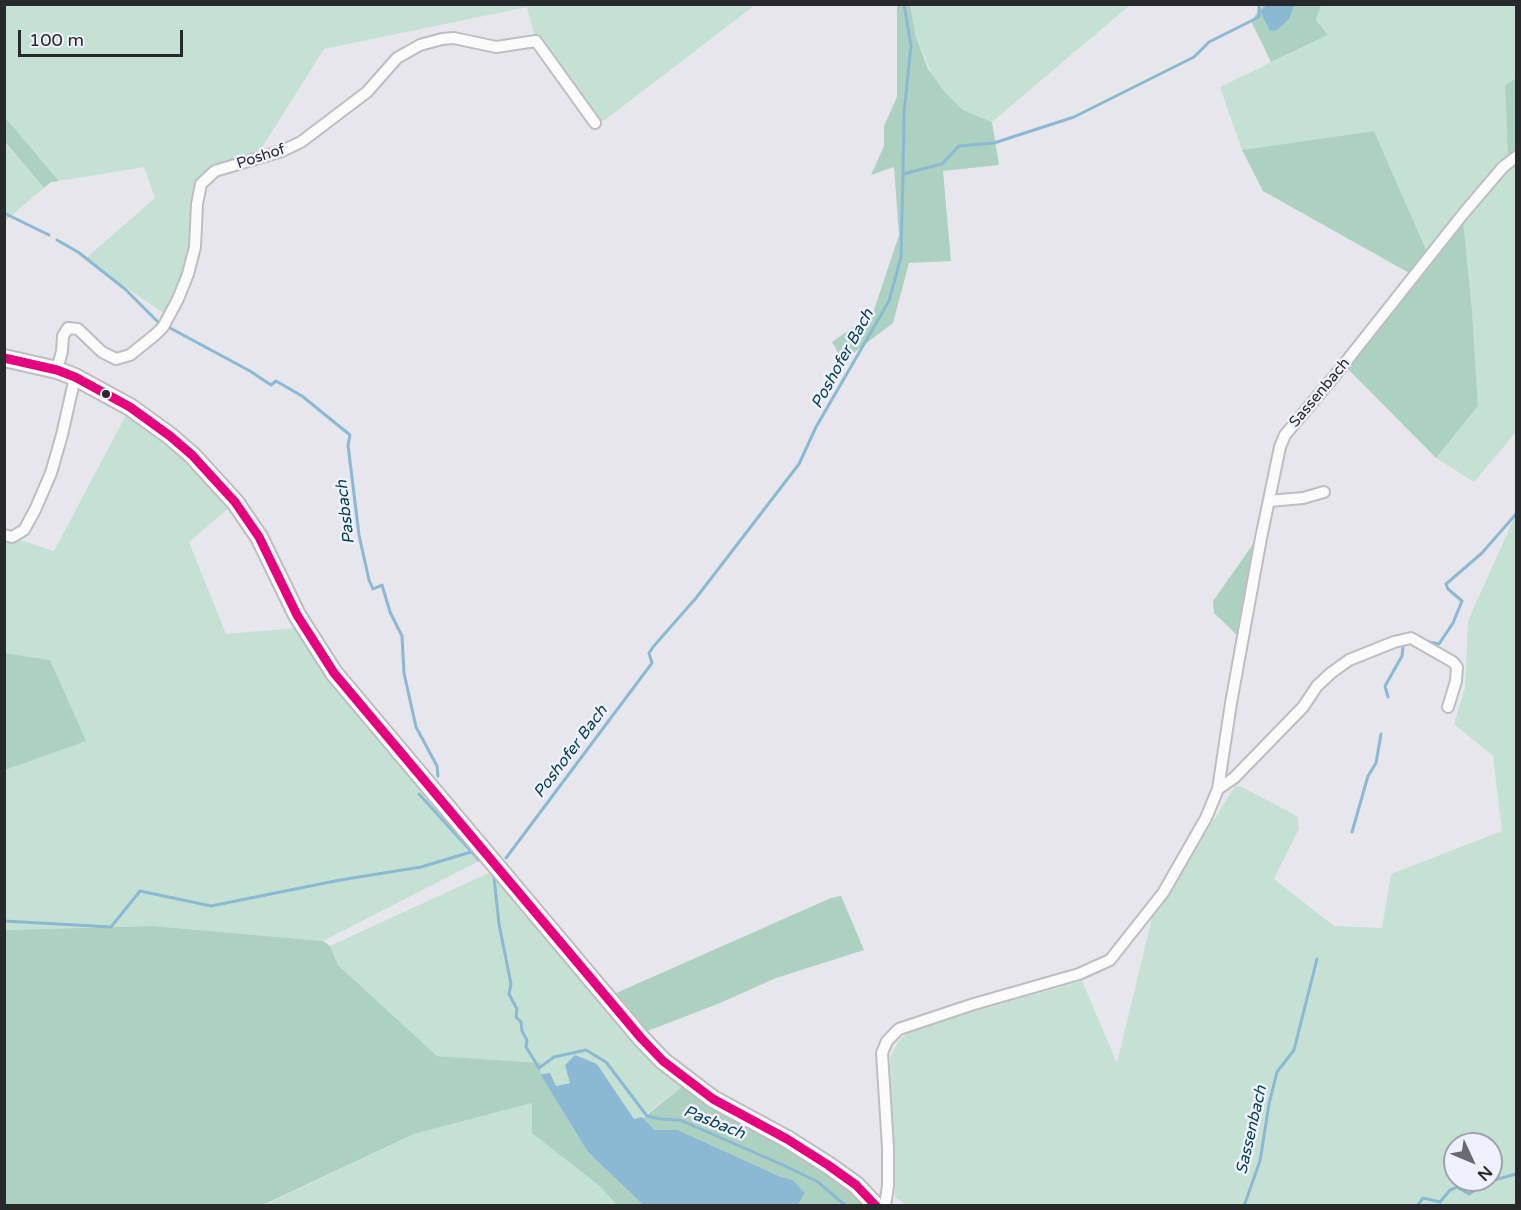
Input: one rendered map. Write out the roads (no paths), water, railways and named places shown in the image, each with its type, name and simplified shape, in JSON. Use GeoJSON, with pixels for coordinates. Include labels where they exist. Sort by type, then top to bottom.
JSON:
{"type":"FeatureCollection","features":[{"type":"Feature","properties":{"kind":"main road"},"geometry":{"type":"LineString","coordinates":[[4,358],[57,370],[75,377],[138,413],[170,436],[216,479],[259,537],[297,615],[334,673],[641,1038],[663,1061],[713,1099],[787,1139],[828,1165],[856,1185],[876,1206]]}},
{"type":"Feature","properties":{"kind":"street","name":"Poshof"},"geometry":{"type":"LineString","coordinates":[[57,370],[63,336],[68,328],[78,328],[102,352],[116,359],[130,355],[163,327],[188,274],[195,247],[197,204],[201,184],[215,171],[282,151],[301,142],[367,92],[397,58],[420,45],[454,38],[496,47],[536,41],[595,123]]}},
{"type":"Feature","properties":{"kind":"street","name":"Sassenbach"},"geometry":{"type":"LineString","coordinates":[[885,1206],[888,1186],[888,1148],[882,1053],[887,1041],[899,1029],[974,1004],[1079,974],[1110,960],[1162,893],[1206,818],[1218,789],[1231,703],[1269,501],[1284,435],[1337,374],[1463,214],[1503,167],[1516,157]]}},
{"type":"Feature","properties":{"kind":"street"},"geometry":{"type":"LineString","coordinates":[[4,535],[12,537],[24,530],[35,510],[51,474],[63,435],[75,377]]}},
{"type":"Feature","properties":{"kind":"street"},"geometry":{"type":"LineString","coordinates":[[1269,501],[1303,498],[1324,492]]}},
{"type":"Feature","properties":{"kind":"street","name":"Sassenbach"},"geometry":{"type":"LineString","coordinates":[[1218,789],[1234,777],[1303,707],[1317,686],[1331,673],[1349,660],[1394,642],[1411,639],[1453,662],[1457,667],[1456,681],[1448,707]]}},
{"type":"Feature","properties":{"kind":"water"},"geometry":{"type":"Polygon","coordinates":[[[1267,5],[1294,6],[1289,19],[1277,30],[1270,31],[1260,11],[1267,5]]]}},
{"type":"Feature","properties":{"kind":"water"},"geometry":{"type":"Polygon","coordinates":[[[575,1055],[597,1064],[634,1119],[642,1117],[655,1130],[678,1130],[779,1176],[793,1180],[805,1193],[798,1205],[643,1205],[587,1151],[540,1074],[550,1073],[556,1086],[570,1083],[565,1065],[575,1055]]]}},
{"type":"Feature","properties":{"kind":"waterway"},"geometry":{"type":"LineString","coordinates":[[903,174],[904,113],[911,46],[904,4]]}},
{"type":"Feature","properties":{"kind":"waterway","name":"Poshofer Bach"},"geometry":{"type":"LineString","coordinates":[[506,858],[652,663],[649,653],[653,647],[696,598],[799,464],[816,427],[889,301],[901,257],[903,174],[942,164],[959,146],[994,143],[1074,117],[1194,57],[1209,42],[1259,17],[1259,4]]}},
{"type":"Feature","properties":{"kind":"waterway","name":"Pasbach"},"geometry":{"type":"LineString","coordinates":[[4,213],[49,235]]}},
{"type":"Feature","properties":{"kind":"waterway","name":"Pasbach"},"geometry":{"type":"LineString","coordinates":[[57,240],[78,252],[125,289],[159,323]]}},
{"type":"Feature","properties":{"kind":"waterway","name":"Pasbach"},"geometry":{"type":"LineString","coordinates":[[170,328],[250,371],[271,385],[276,381],[302,396],[350,435],[348,445],[359,535],[369,580],[373,589],[382,585],[390,612],[402,636],[404,673],[416,727],[437,766],[438,776]]}},
{"type":"Feature","properties":{"kind":"waterway","name":"Sassenbach"},"geometry":{"type":"LineString","coordinates":[[1424,641],[1439,644],[1453,623],[1462,601],[1448,589],[1446,584],[1482,553],[1516,514]]}},
{"type":"Feature","properties":{"kind":"waterway","name":"Sassenbach"},"geometry":{"type":"LineString","coordinates":[[1388,697],[1385,686],[1402,656],[1403,647]]}},
{"type":"Feature","properties":{"kind":"waterway","name":"Sassenbach"},"geometry":{"type":"LineString","coordinates":[[1352,832],[1368,776],[1376,763],[1381,734]]}},
{"type":"Feature","properties":{"kind":"waterway","name":"Pasbach"},"geometry":{"type":"LineString","coordinates":[[419,794],[479,860]]}},
{"type":"Feature","properties":{"kind":"waterway"},"geometry":{"type":"LineString","coordinates":[[4,921],[111,927],[140,891],[211,906],[340,880],[421,867],[471,852]]}},
{"type":"Feature","properties":{"kind":"waterway","name":"Pasbach"},"geometry":{"type":"LineString","coordinates":[[494,877],[499,924],[511,984],[509,994],[517,1009],[516,1017],[521,1022],[522,1031],[527,1040],[526,1047],[539,1068],[554,1057],[586,1050],[606,1062],[647,1116],[680,1120],[783,1165],[818,1182],[846,1206]]}},
{"type":"Feature","properties":{"kind":"waterway","name":"Sassenbach"},"geometry":{"type":"LineString","coordinates":[[1244,1206],[1260,1161],[1269,1104],[1277,1072],[1294,1050],[1317,959]]}},
{"type":"Feature","properties":{"kind":"waterway"},"geometry":{"type":"LineString","coordinates":[[1417,1206],[1423,1198],[1440,1202],[1450,1190],[1457,1187],[1469,1194],[1487,1182],[1516,1174]]}}]}
